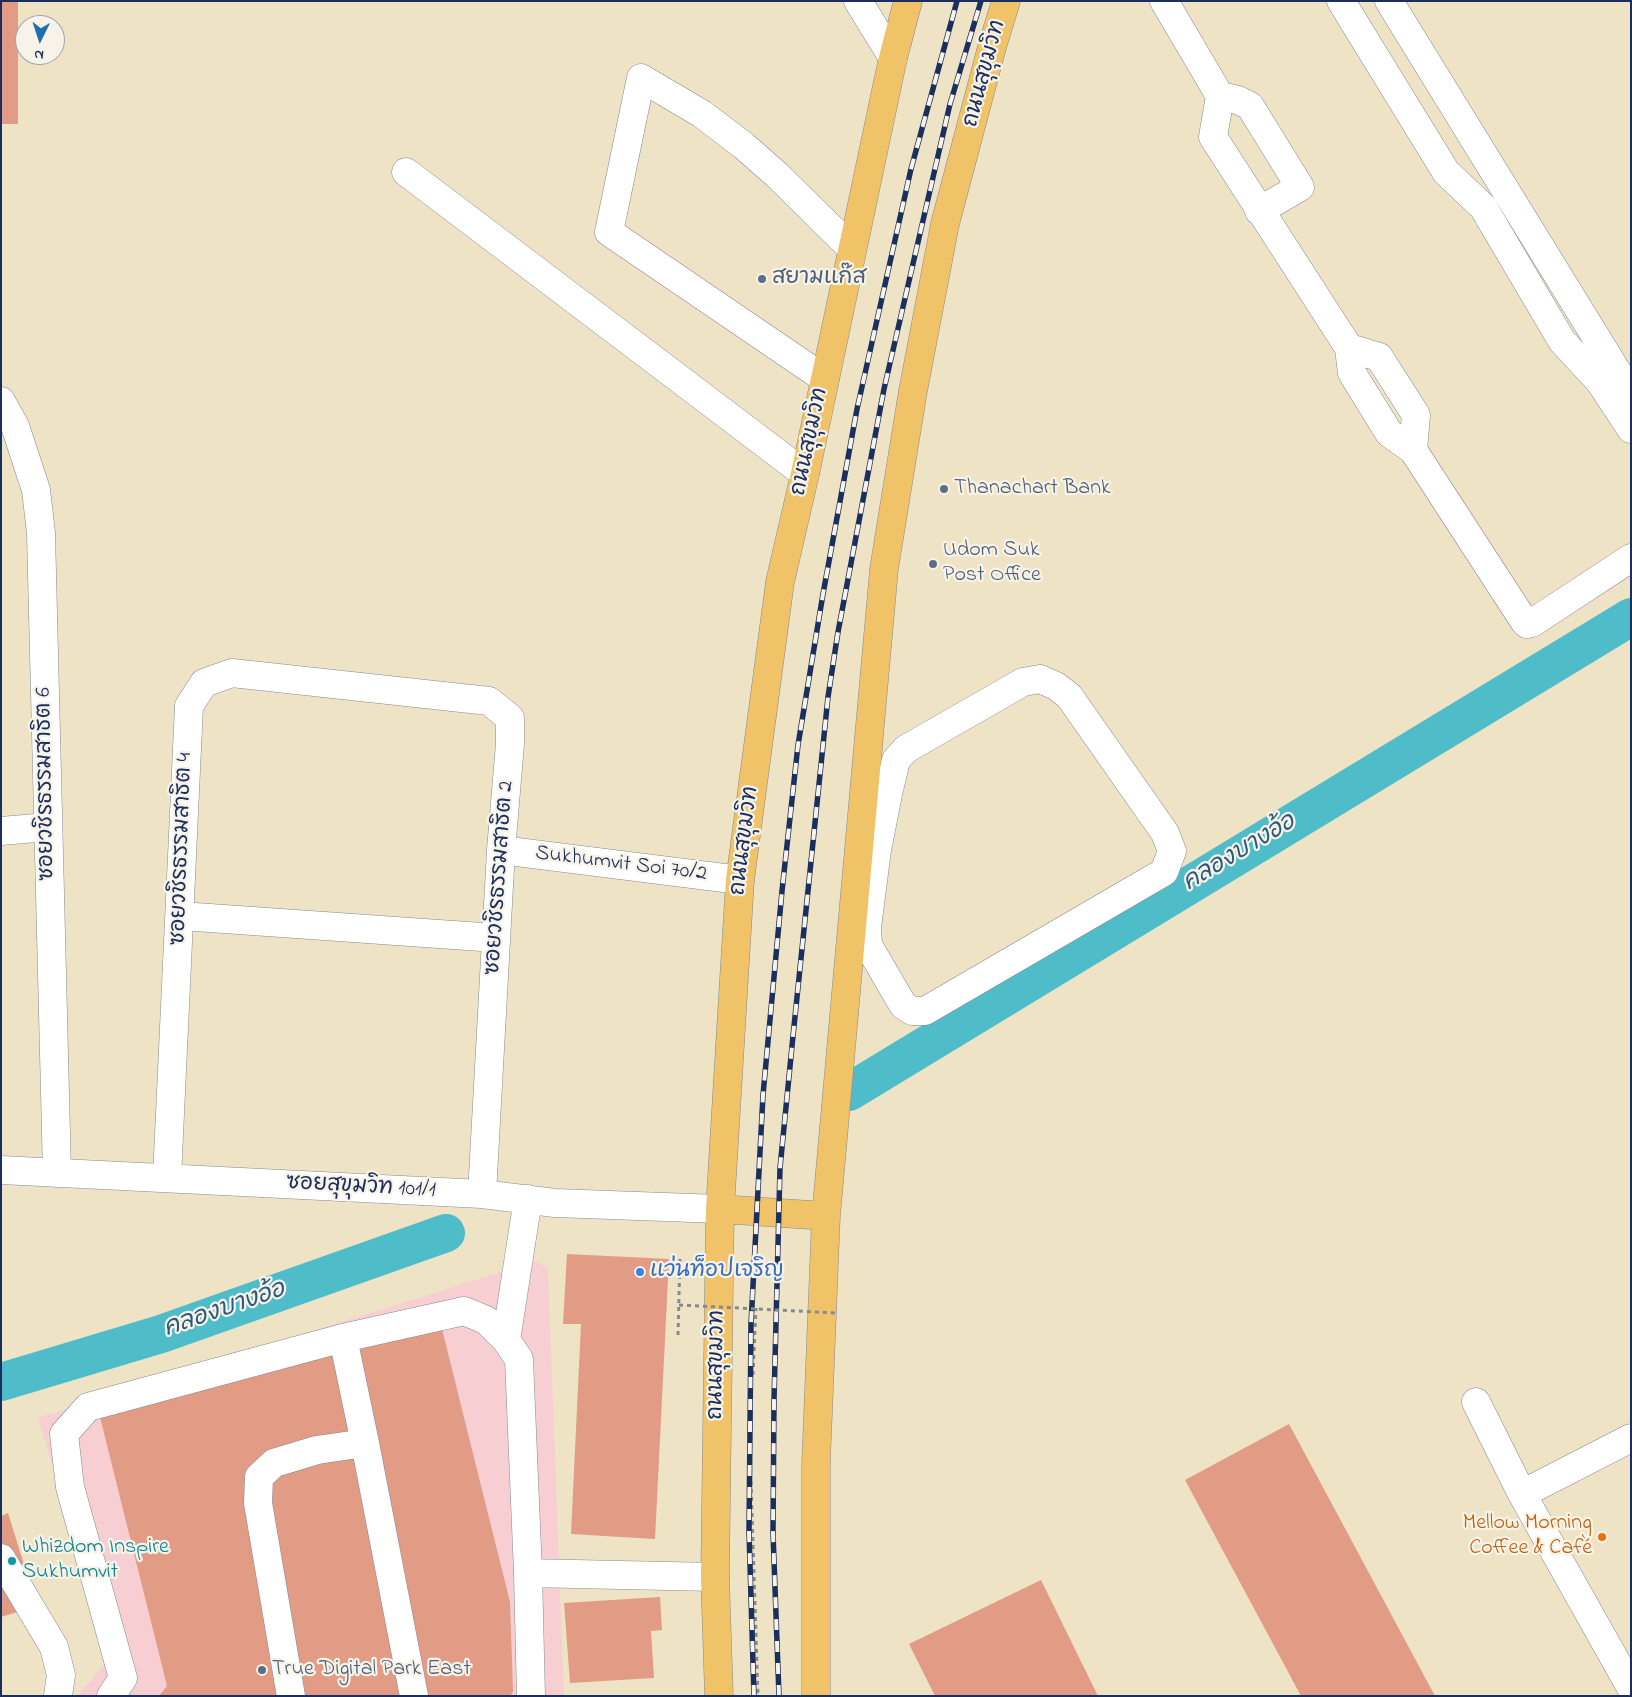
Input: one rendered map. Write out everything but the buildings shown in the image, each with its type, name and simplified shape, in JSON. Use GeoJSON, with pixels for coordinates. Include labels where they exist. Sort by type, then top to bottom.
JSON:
{"type":"FeatureCollection","features":[{"type":"Feature","properties":{"kind":"main road","name":"ถนนสุขุมวิท"},"geometry":{"type":"LineString","coordinates":[[719,1696],[715,1577],[720,1209],[740,880],[780,582],[805,474],[893,58],[908,1]]}},
{"type":"Feature","properties":{"kind":"main road","name":"ถนนสุขุมวิท"},"geometry":{"type":"LineString","coordinates":[[816,1696],[816,1464],[826,1216],[868,849],[884,569],[913,391],[945,224],[1006,1]]}},
{"type":"Feature","properties":{"kind":"main road"},"geometry":{"type":"LineString","coordinates":[[720,1209],[826,1216]]}},
{"type":"Feature","properties":{"kind":"street"},"geometry":{"type":"LineString","coordinates":[[858,1],[893,58]]}},
{"type":"Feature","properties":{"kind":"street"},"geometry":{"type":"LineString","coordinates":[[1164,1],[1220,96],[1213,137],[1349,348],[1352,373],[1388,433],[1413,450],[1524,621],[1527,624],[1532,623],[1631,558]]}},
{"type":"Feature","properties":{"kind":"street"},"geometry":{"type":"LineString","coordinates":[[1341,1],[1446,172],[1483,207],[1562,341],[1600,382],[1631,430]]}},
{"type":"Feature","properties":{"kind":"street"},"geometry":{"type":"LineString","coordinates":[[1389,1],[1631,394]]}},
{"type":"Feature","properties":{"kind":"street"},"geometry":{"type":"LineString","coordinates":[[825,379],[609,232],[641,78],[702,114],[744,146],[778,175],[852,248]]}},
{"type":"Feature","properties":{"kind":"street"},"geometry":{"type":"LineString","coordinates":[[1220,96],[1238,100],[1250,106],[1300,187],[1259,211]]}},
{"type":"Feature","properties":{"kind":"street"},"geometry":{"type":"LineString","coordinates":[[406,172],[805,474]]}},
{"type":"Feature","properties":{"kind":"street","name":"ซอยวชิรธรรมสาธิต 6"},"geometry":{"type":"LineString","coordinates":[[1,401],[15,426],[36,490],[41,533],[57,1173]]}},
{"type":"Feature","properties":{"kind":"street","name":"ซอยวชิรธรรมสาธิต 4"},"geometry":{"type":"LineString","coordinates":[[167,1178],[189,706],[204,683],[232,673],[360,687]]}},
{"type":"Feature","properties":{"kind":"street"},"geometry":{"type":"LineString","coordinates":[[1040,680],[1056,686],[1069,696],[1165,833],[1172,852],[1164,872],[924,1010],[912,1012],[904,1005],[868,945],[868,849],[888,794],[896,760],[906,749],[1023,682],[1040,680]]}},
{"type":"Feature","properties":{"kind":"street","name":"ซอยวชิรธรรมสาธิต 2"},"geometry":{"type":"LineString","coordinates":[[360,687],[489,701],[510,718],[510,744],[501,850],[482,1194]]}},
{"type":"Feature","properties":{"kind":"street"},"geometry":{"type":"LineString","coordinates":[[1,831],[48,827]]}},
{"type":"Feature","properties":{"kind":"street","name":"Sukhumvit Soi 70/2"},"geometry":{"type":"LineString","coordinates":[[501,850],[740,880]]}},
{"type":"Feature","properties":{"kind":"street"},"geometry":{"type":"LineString","coordinates":[[180,916],[496,938]]}},
{"type":"Feature","properties":{"kind":"street","name":"ซอยสุขุมวิท 101/1"},"geometry":{"type":"LineString","coordinates":[[1,1170],[482,1194],[555,1202],[720,1209]]}},
{"type":"Feature","properties":{"kind":"street"},"geometry":{"type":"LineString","coordinates":[[506,1340],[528,1199]]}},
{"type":"Feature","properties":{"kind":"street"},"geometry":{"type":"LineString","coordinates":[[111,1696],[123,1678],[70,1487],[64,1434],[88,1407],[343,1338],[464,1311],[486,1320],[506,1340],[519,1359],[531,1696]]}},
{"type":"Feature","properties":{"kind":"street"},"geometry":{"type":"LineString","coordinates":[[343,1338],[414,1696]]}},
{"type":"Feature","properties":{"kind":"street"},"geometry":{"type":"LineString","coordinates":[[1476,1402],[1522,1494],[1631,1688]]}},
{"type":"Feature","properties":{"kind":"street"},"geometry":{"type":"LineString","coordinates":[[1522,1494],[1631,1438]]}},
{"type":"Feature","properties":{"kind":"street"},"geometry":{"type":"LineString","coordinates":[[291,1696],[258,1503],[259,1477],[274,1463],[317,1450],[365,1442]]}},
{"type":"Feature","properties":{"kind":"street"},"geometry":{"type":"LineString","coordinates":[[1,1558],[54,1648],[62,1675],[58,1696]]}},
{"type":"Feature","properties":{"kind":"street"},"geometry":{"type":"LineString","coordinates":[[528,1574],[715,1577]]}},
{"type":"Feature","properties":{"kind":"path"},"geometry":{"type":"LineString","coordinates":[[678,1335],[680,1257]]}},
{"type":"Feature","properties":{"kind":"path"},"geometry":{"type":"LineString","coordinates":[[679,1305],[836,1313]]}},
{"type":"Feature","properties":{"kind":"path"},"geometry":{"type":"LineString","coordinates":[[753,1375],[756,1308]]}},
{"type":"Feature","properties":{"kind":"path"},"geometry":{"type":"LineString","coordinates":[[751,1472],[758,1696]]}},
{"type":"Feature","properties":{"kind":"shaded area"},"geometry":{"type":"Polygon","coordinates":[[[535,1261],[548,1268],[564,1696],[78,1696],[110,1657],[38,1418],[535,1261]]]}},
{"type":"Feature","properties":{"kind":"waterway","name":"คลองบางอ้อ"},"geometry":{"type":"LineString","coordinates":[[849,1092],[1631,617]]}},
{"type":"Feature","properties":{"kind":"waterway","name":"คลองบางอ้อ"},"geometry":{"type":"LineString","coordinates":[[1,1382],[161,1334],[446,1233]]}},
{"type":"Feature","properties":{"kind":"railway"},"geometry":{"type":"LineString","coordinates":[[754,1696],[749,1532],[751,1324],[763,1095],[798,745],[857,409],[911,169],[957,1]]}},
{"type":"Feature","properties":{"kind":"railway"},"geometry":{"type":"LineString","coordinates":[[779,1696],[773,1533],[774,1400],[780,1168],[828,697],[838,632],[884,389],[950,104],[981,1]]}},
{"type":"Feature","properties":{"kind":"place","name":"สยามแก๊ส"},"geometry":{"type":"Point","coordinates":[762,279]}},
{"type":"Feature","properties":{"kind":"place","name":"Thanachart Bank"},"geometry":{"type":"Point","coordinates":[944,489]}},
{"type":"Feature","properties":{"kind":"place","name":"Udom Suk Post Office"},"geometry":{"type":"Point","coordinates":[933,564]}},
{"type":"Feature","properties":{"kind":"place","name":"แว่นท็อปเจริญ"},"geometry":{"type":"Point","coordinates":[640,1272]}},
{"type":"Feature","properties":{"kind":"place","name":"Mellow Morning Coffee & Café"},"geometry":{"type":"Point","coordinates":[1602,1537]}},
{"type":"Feature","properties":{"kind":"place","name":"Whizdom Inspire Sukhumvit"},"geometry":{"type":"Point","coordinates":[12,1561]}},
{"type":"Feature","properties":{"kind":"place","name":"True Digital Park East"},"geometry":{"type":"Point","coordinates":[262,1670]}}]}
